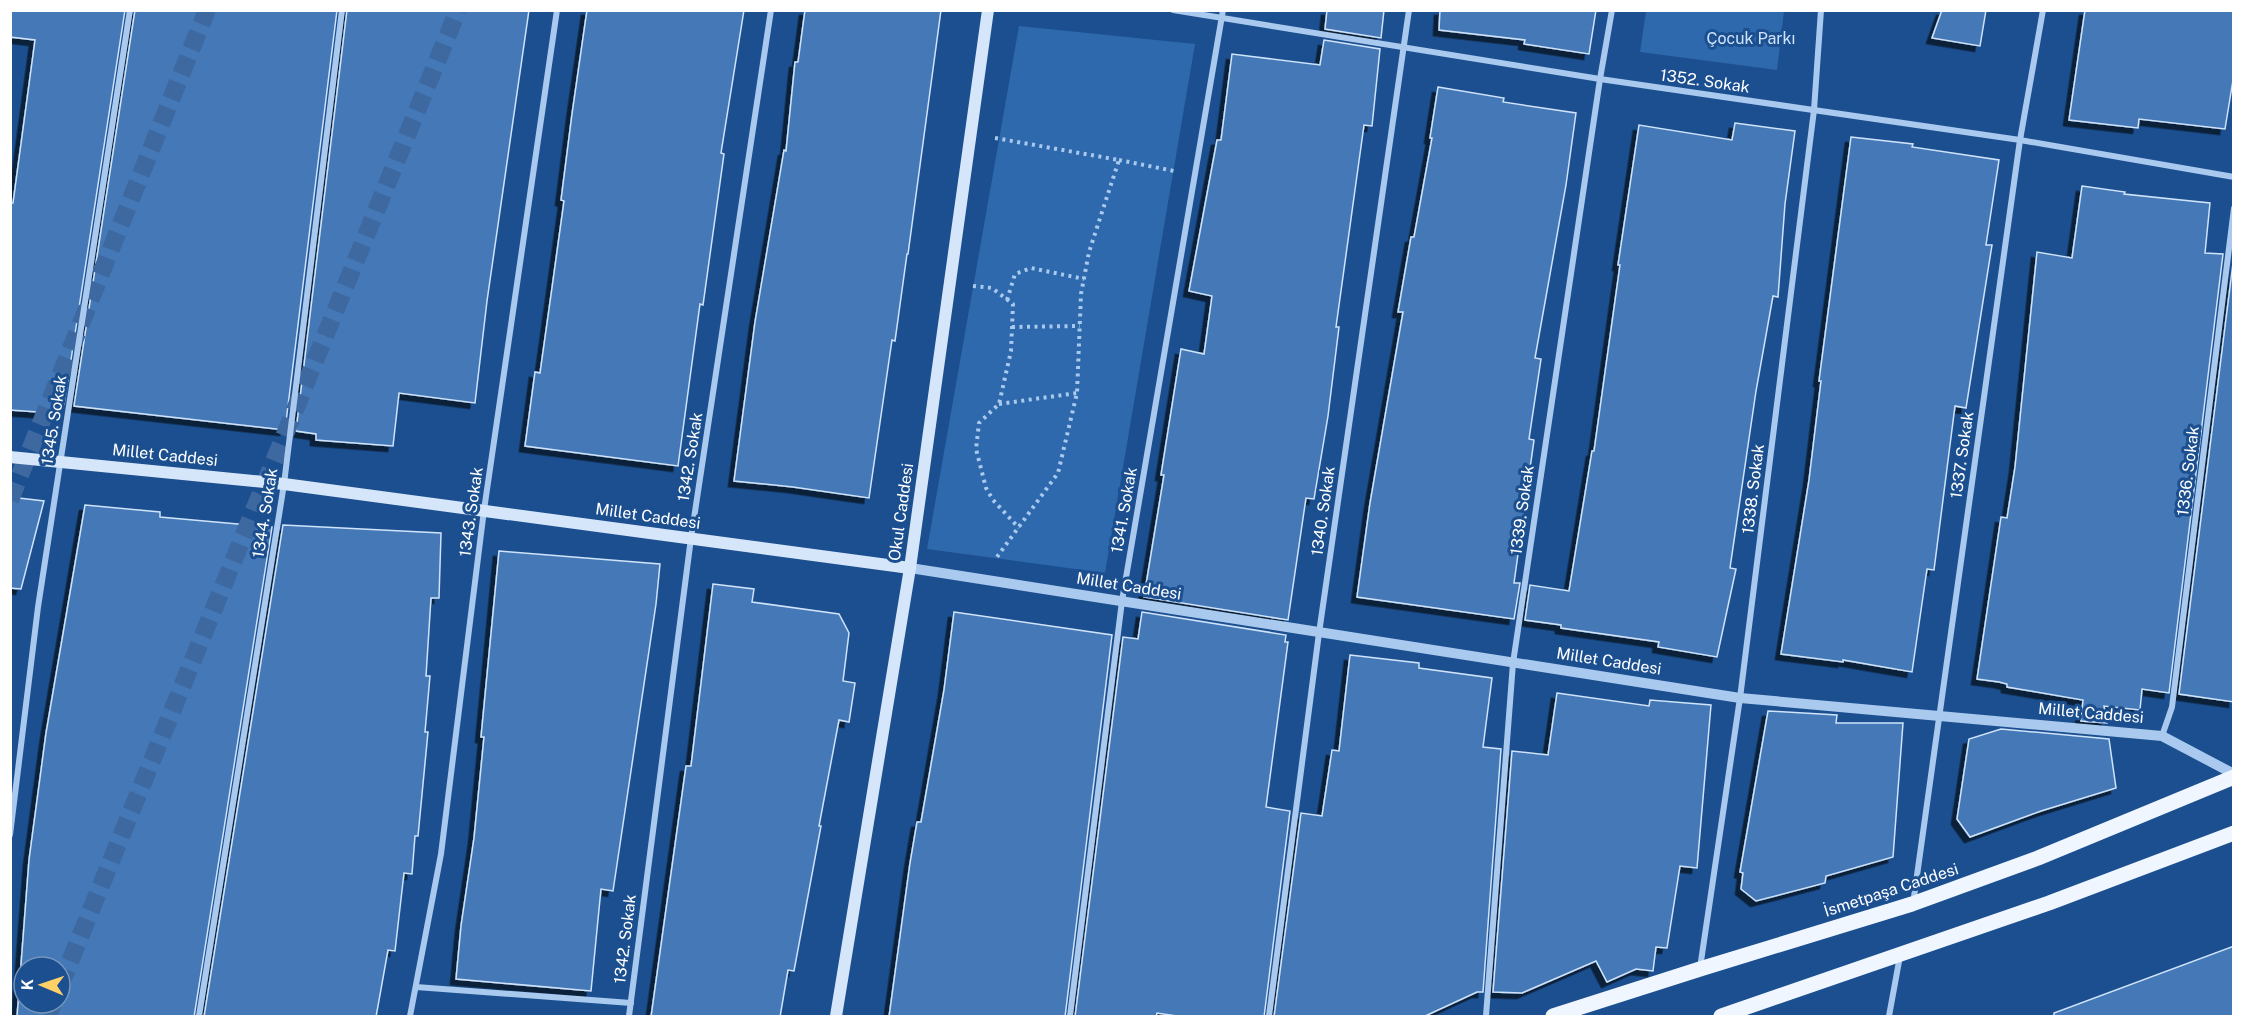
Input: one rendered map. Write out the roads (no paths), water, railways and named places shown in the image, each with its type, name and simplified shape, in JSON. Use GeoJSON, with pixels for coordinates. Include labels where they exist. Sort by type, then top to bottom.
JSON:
{"type":"FeatureCollection","features":[{"type":"Feature","properties":{"kind":"main road","name":"Okul Caddesi"},"geometry":{"type":"LineString","coordinates":[[836,1017],[910,568],[988,10]]}},
{"type":"Feature","properties":{"kind":"main road","name":"Millet Caddesi"},"geometry":{"type":"LineString","coordinates":[[10,457],[284,484],[910,568]]}},
{"type":"Feature","properties":{"kind":"main road","name":"İsmetpaşa Caddesi"},"geometry":{"type":"LineString","coordinates":[[1553,1017],[1912,904],[2038,858],[2234,776]]}},
{"type":"Feature","properties":{"kind":"main road"},"geometry":{"type":"LineString","coordinates":[[1721,1017],[2049,903],[2234,833]]}},
{"type":"Feature","properties":{"kind":"street","name":"1345. Sokak"},"geometry":{"type":"LineString","coordinates":[[10,835],[38,607],[130,10]]}},
{"type":"Feature","properties":{"kind":"street","name":"1344. Sokak"},"geometry":{"type":"LineString","coordinates":[[199,1017],[284,484],[342,10]]}},
{"type":"Feature","properties":{"kind":"street","name":"1343. Sokak"},"geometry":{"type":"LineString","coordinates":[[410,1017],[441,854],[484,510],[557,10]]}},
{"type":"Feature","properties":{"kind":"street","name":"1342. Sokak"},"geometry":{"type":"LineString","coordinates":[[629,1017],[692,538],[771,10]]}},
{"type":"Feature","properties":{"kind":"street","name":"1352. Sokak"},"geometry":{"type":"LineString","coordinates":[[1173,10],[1600,79],[2020,140],[2234,177]]}},
{"type":"Feature","properties":{"kind":"street","name":"1341. Sokak"},"geometry":{"type":"LineString","coordinates":[[1070,1017],[1122,601],[1223,10]]}},
{"type":"Feature","properties":{"kind":"street","name":"1340. Sokak"},"geometry":{"type":"LineString","coordinates":[[1269,1017],[1319,633],[1409,10]]}},
{"type":"Feature","properties":{"kind":"street","name":"1339. Sokak"},"geometry":{"type":"LineString","coordinates":[[1486,1017],[1513,663],[1612,10]]}},
{"type":"Feature","properties":{"kind":"street","name":"1338. Sokak"},"geometry":{"type":"LineString","coordinates":[[1700,969],[1740,698],[1814,110],[1821,10]]}},
{"type":"Feature","properties":{"kind":"street","name":"1337. Sokak"},"geometry":{"type":"LineString","coordinates":[[1912,904],[2020,140],[2043,10]]}},
{"type":"Feature","properties":{"kind":"street","name":"1336. Sokak"},"geometry":{"type":"LineString","coordinates":[[2162,736],[2172,707],[2234,208]]}},
{"type":"Feature","properties":{"kind":"street","name":"Millet Caddesi"},"geometry":{"type":"LineString","coordinates":[[910,568],[1740,698],[2162,736],[2234,776]]}},
{"type":"Feature","properties":{"kind":"street"},"geometry":{"type":"LineString","coordinates":[[1889,1017],[1900,956]]}},
{"type":"Feature","properties":{"kind":"street"},"geometry":{"type":"LineString","coordinates":[[416,987],[631,1003]]}},
{"type":"Feature","properties":{"kind":"tunnel"},"geometry":{"type":"LineString","coordinates":[[10,500],[207,10]]}},
{"type":"Feature","properties":{"kind":"tunnel"},"geometry":{"type":"LineString","coordinates":[[72,957],[458,10]]}},
{"type":"Feature","properties":{"kind":"park label","name":"Çocuk Parkı"},"geometry":{"type":"Point","coordinates":[1751,38]}}]}
